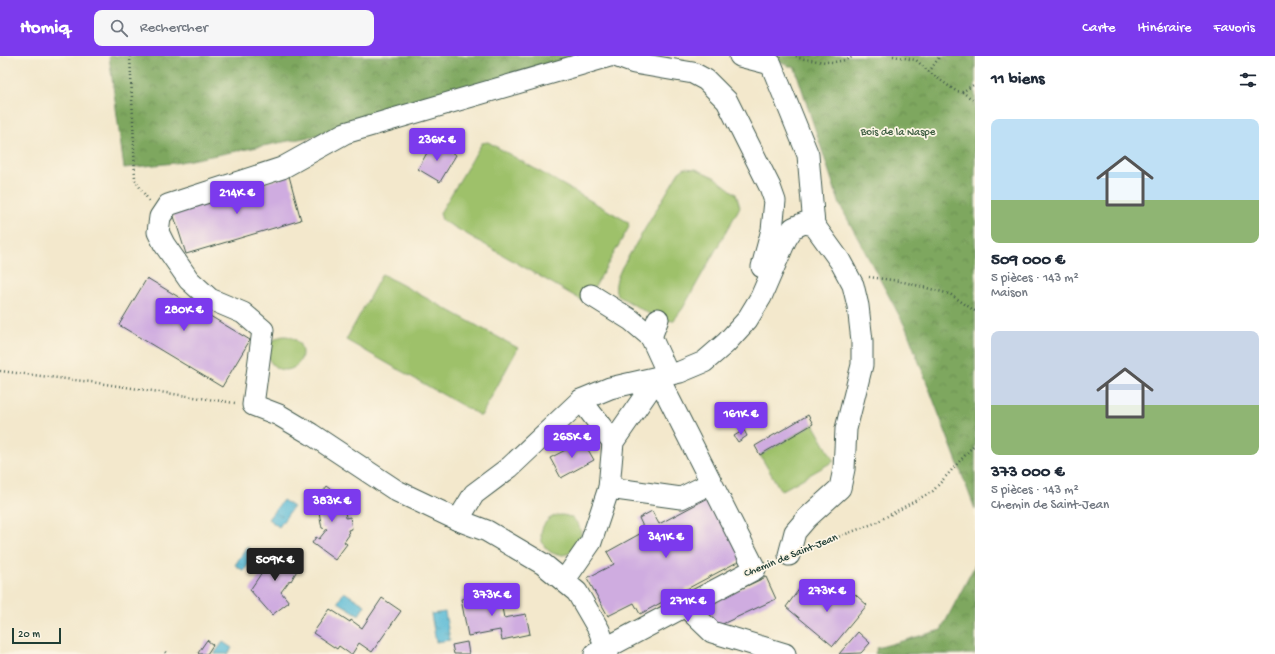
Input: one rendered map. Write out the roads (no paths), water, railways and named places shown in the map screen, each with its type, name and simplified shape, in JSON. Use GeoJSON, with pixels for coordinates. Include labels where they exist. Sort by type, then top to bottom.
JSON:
{"type":"FeatureCollection","features":[{"type":"Feature","properties":{"kind":"street"},"geometry":{"type":"LineString","coordinates":[[603,652],[599,630],[577,592],[536,560],[488,531],[458,520],[397,491],[311,434],[279,415],[253,405],[262,330],[243,313],[210,299],[188,280],[164,244],[158,232],[160,217],[168,205],[282,168],[345,132],[610,56]]}},
{"type":"Feature","properties":{"kind":"street"},"geometry":{"type":"LineString","coordinates":[[615,56],[634,63],[693,73],[706,80],[727,101],[770,187],[775,201],[772,230],[747,320]]}},
{"type":"Feature","properties":{"kind":"street"},"geometry":{"type":"LineString","coordinates":[[740,56],[771,64],[808,155],[814,225],[840,261],[853,285],[858,306],[862,341],[862,365],[846,429],[844,469],[840,488],[807,518],[795,532],[789,555]]}},
{"type":"Feature","properties":{"kind":"street"},"geometry":{"type":"LineString","coordinates":[[458,520],[474,494],[510,468],[581,400],[610,388],[680,372],[704,362],[726,343],[747,320],[761,297],[786,239],[794,228],[804,223],[814,225]]}},
{"type":"Feature","properties":{"kind":"street"},"geometry":{"type":"LineString","coordinates":[[591,295],[632,320],[654,328],[663,376],[711,483],[680,498],[609,488]]}},
{"type":"Feature","properties":{"kind":"street"},"geometry":{"type":"LineString","coordinates":[[564,581],[591,542],[609,488],[613,442],[663,376]]}},
{"type":"Feature","properties":{"kind":"street"},"geometry":{"type":"LineString","coordinates":[[581,400],[613,442]]}},
{"type":"Feature","properties":{"kind":"street","name":"Chemin de Saint-Jean"},"geometry":{"type":"LineString","coordinates":[[603,652],[755,569],[711,483]]}},
{"type":"Feature","properties":{"kind":"street"},"geometry":{"type":"LineString","coordinates":[[685,606],[712,632],[785,654]]}},
{"type":"Feature","properties":{"kind":"water"},"geometry":{"type":"Polygon","coordinates":[[[283,500],[293,507],[279,527],[268,519],[283,500]]]}},
{"type":"Feature","properties":{"kind":"water"},"geometry":{"type":"Polygon","coordinates":[[[247,547],[256,553],[244,571],[235,565],[247,547]]]}},
{"type":"Feature","properties":{"kind":"water"},"geometry":{"type":"Polygon","coordinates":[[[344,592],[365,605],[359,615],[338,602],[344,592]]]}},
{"type":"Feature","properties":{"kind":"water"},"geometry":{"type":"Polygon","coordinates":[[[445,612],[450,640],[436,642],[431,614],[445,612]]]}},
{"type":"Feature","properties":{"kind":"water"},"geometry":{"type":"Polygon","coordinates":[[[223,642],[232,648],[228,654],[214,654],[223,642]]]}},
{"type":"Feature","properties":{"kind":"park label","name":"Bois de la Naspe"},"geometry":{"type":"Point","coordinates":[898,133]}}]}
